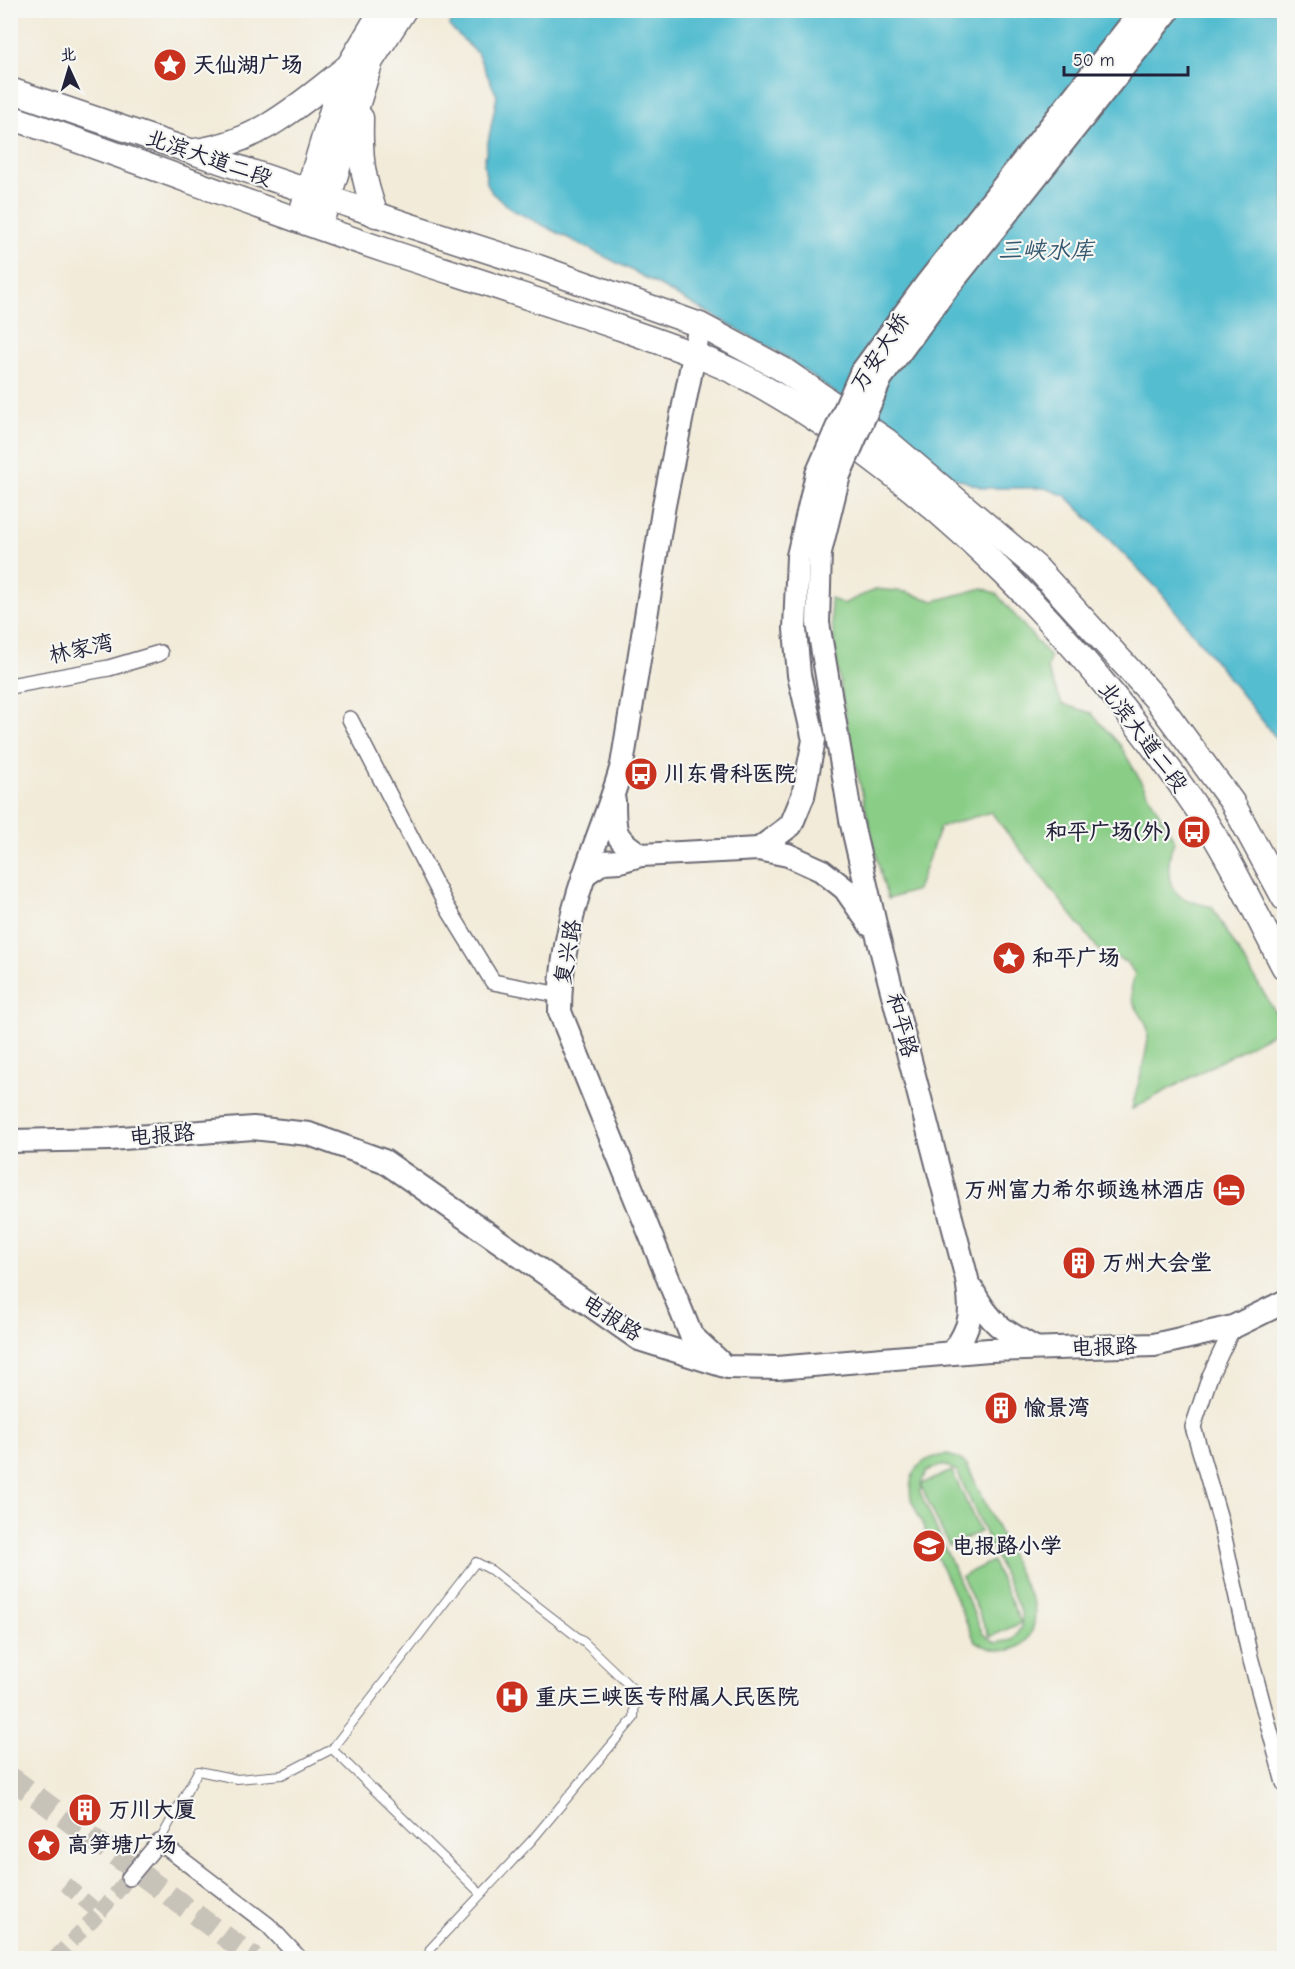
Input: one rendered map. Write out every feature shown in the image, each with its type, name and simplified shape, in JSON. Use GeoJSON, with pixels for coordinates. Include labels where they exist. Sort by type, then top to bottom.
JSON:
{"type":"FeatureCollection","features":[{"type":"Feature","properties":{"kind":"main road"},"geometry":{"type":"LineString","coordinates":[[309,224],[355,67],[382,10]]}},
{"type":"Feature","properties":{"kind":"main road"},"geometry":{"type":"LineString","coordinates":[[192,152],[221,148],[255,134],[298,106],[355,67],[381,44],[404,10]]}},
{"type":"Feature","properties":{"kind":"main road","name":"万安大桥"},"geometry":{"type":"LineString","coordinates":[[759,849],[791,825],[803,796],[814,740],[799,675],[795,629],[797,566],[817,474],[861,373],[927,283],[1142,10]]}},
{"type":"Feature","properties":{"kind":"main road","name":"万安大桥"},"geometry":{"type":"LineString","coordinates":[[843,771],[818,624],[820,552],[838,475],[881,378],[946,290],[1169,10]]}},
{"type":"Feature","properties":{"kind":"main road"},"geometry":{"type":"LineString","coordinates":[[355,67],[360,159],[364,182],[376,215]]}},
{"type":"Feature","properties":{"kind":"main road","name":"北滨大道二段"},"geometry":{"type":"LineString","coordinates":[[10,90],[376,215],[538,267],[700,325],[782,369],[887,441],[1036,567],[1163,708],[1232,802],[1284,898]]}},
{"type":"Feature","properties":{"kind":"main road","name":"北滨大道二段"},"geometry":{"type":"LineString","coordinates":[[10,117],[309,224],[694,354],[760,385],[870,455],[924,498],[1016,585],[1123,705],[1202,817],[1284,968]]}},
{"type":"Feature","properties":{"kind":"main road","name":"复兴路"},"geometry":{"type":"LineString","coordinates":[[700,325],[664,506],[622,765],[614,794],[584,875],[561,971],[560,1012],[691,1335],[728,1367]]}},
{"type":"Feature","properties":{"kind":"main road","name":"和平路"},"geometry":{"type":"LineString","coordinates":[[843,771],[851,820],[878,937],[972,1310],[966,1334],[952,1353]]}},
{"type":"Feature","properties":{"kind":"main road"},"geometry":{"type":"LineString","coordinates":[[614,794],[614,823],[621,842],[641,855]]}},
{"type":"Feature","properties":{"kind":"main road"},"geometry":{"type":"LineString","coordinates":[[584,875],[603,862],[620,861],[641,855],[759,849],[788,855],[821,870],[845,889],[878,937]]}},
{"type":"Feature","properties":{"kind":"main road","name":"电报路"},"geometry":{"type":"LineString","coordinates":[[10,1141],[111,1139],[253,1128],[309,1134],[384,1161],[645,1341],[728,1367],[777,1368],[952,1353],[1154,1345],[1233,1326],[1284,1302]]}},
{"type":"Feature","properties":{"kind":"main road","name":"和平路"},"geometry":{"type":"LineString","coordinates":[[966,1279],[984,1313],[1005,1331],[1038,1349]]}},
{"type":"Feature","properties":{"kind":"main road"},"geometry":{"type":"LineString","coordinates":[[645,1341],[663,1341],[674,1335],[680,1325],[675,1300]]}},
{"type":"Feature","properties":{"kind":"street","name":"林家湾"},"geometry":{"type":"LineString","coordinates":[[10,686],[109,668],[160,654]]}},
{"type":"Feature","properties":{"kind":"street"},"geometry":{"type":"LineString","coordinates":[[350,720],[447,907],[493,982],[560,995]]}},
{"type":"Feature","properties":{"kind":"street"},"geometry":{"type":"LineString","coordinates":[[1233,1326],[1210,1376],[1193,1427],[1220,1519],[1249,1653],[1284,1783]]}},
{"type":"Feature","properties":{"kind":"street"},"geometry":{"type":"LineString","coordinates":[[129,1878],[159,1842],[268,1925],[299,1959]]}},
{"type":"Feature","properties":{"kind":"lane"},"geometry":{"type":"LineString","coordinates":[[159,1842],[198,1772],[237,1779],[282,1775],[332,1749],[476,1562],[491,1570],[585,1643],[635,1690],[634,1718],[532,1840],[430,1949],[428,1959]]}},
{"type":"Feature","properties":{"kind":"lane"},"geometry":{"type":"LineString","coordinates":[[332,1749],[481,1894]]}},
{"type":"Feature","properties":{"kind":"green space"},"geometry":{"type":"Polygon","coordinates":[[[983,588],[997,594],[1050,657],[1047,669],[1062,704],[1091,713],[1120,745],[1175,841],[1169,863],[1169,874],[1174,890],[1186,899],[1212,907],[1284,1027],[1132,1109],[1144,1063],[1148,1035],[1145,1021],[1132,995],[1135,974],[1127,962],[1099,950],[991,812],[940,827],[917,890],[888,899],[848,731],[835,652],[830,598],[843,604],[876,589],[906,592],[934,601],[983,588]]]}},
{"type":"Feature","properties":{"kind":"green space"},"geometry":{"type":"Polygon","coordinates":[[[947,1455],[958,1458],[967,1465],[1034,1605],[1035,1619],[1032,1631],[1020,1646],[1010,1650],[999,1650],[975,1641],[911,1499],[911,1481],[917,1468],[929,1459],[947,1455]],[[938,1466],[926,1472],[921,1484],[952,1471],[980,1532],[949,1546],[921,1486],[920,1492],[983,1634],[996,1643],[1012,1640],[1021,1627],[1022,1615],[957,1471],[946,1466],[938,1466]]]}},
{"type":"Feature","properties":{"kind":"green space"},"geometry":{"type":"Polygon","coordinates":[[[992,1561],[1021,1623],[990,1637],[962,1576],[992,1561]]]}},
{"type":"Feature","properties":{"kind":"water","name":"三峡水库"},"geometry":{"type":"Polygon","coordinates":[[[460,10],[1284,11],[1284,748],[1159,590],[1066,496],[1045,488],[983,488],[953,477],[775,350],[633,271],[513,210],[492,193],[487,183],[484,163],[497,96],[477,53],[449,26],[460,10]]]}},
{"type":"Feature","properties":{"kind":"tunnel"},"geometry":{"type":"LineString","coordinates":[[10,1777],[254,1958]]}},
{"type":"Feature","properties":{"kind":"tunnel"},"geometry":{"type":"LineString","coordinates":[[65,1884],[99,1913],[129,1878]]}},
{"type":"Feature","properties":{"kind":"tunnel"},"geometry":{"type":"LineString","coordinates":[[55,1958],[99,1913]]}},
{"type":"Feature","properties":{"kind":"place","name":"天仙湖广场"},"geometry":{"type":"Point","coordinates":[170,65]}},
{"type":"Feature","properties":{"kind":"place","name":"川东骨科医院"},"geometry":{"type":"Point","coordinates":[641,774]}},
{"type":"Feature","properties":{"kind":"place","name":"和平广场(外)"},"geometry":{"type":"Point","coordinates":[1194,832]}},
{"type":"Feature","properties":{"kind":"place","name":"和平广场"},"geometry":{"type":"Point","coordinates":[1009,958]}},
{"type":"Feature","properties":{"kind":"place","name":"万州富力希尔顿逸林酒店"},"geometry":{"type":"Point","coordinates":[1229,1190]}},
{"type":"Feature","properties":{"kind":"place","name":"万州大会堂"},"geometry":{"type":"Point","coordinates":[1079,1263]}},
{"type":"Feature","properties":{"kind":"place","name":"愉景湾"},"geometry":{"type":"Point","coordinates":[1001,1408]}},
{"type":"Feature","properties":{"kind":"place","name":"电报路小学"},"geometry":{"type":"Point","coordinates":[929,1546]}},
{"type":"Feature","properties":{"kind":"place","name":"重庆三峡医专附属人民医院"},"geometry":{"type":"Point","coordinates":[512,1697]}},
{"type":"Feature","properties":{"kind":"place","name":"万川大厦"},"geometry":{"type":"Point","coordinates":[85,1810]}},
{"type":"Feature","properties":{"kind":"place","name":"高笋塘广场"},"geometry":{"type":"Point","coordinates":[44,1845]}}]}
